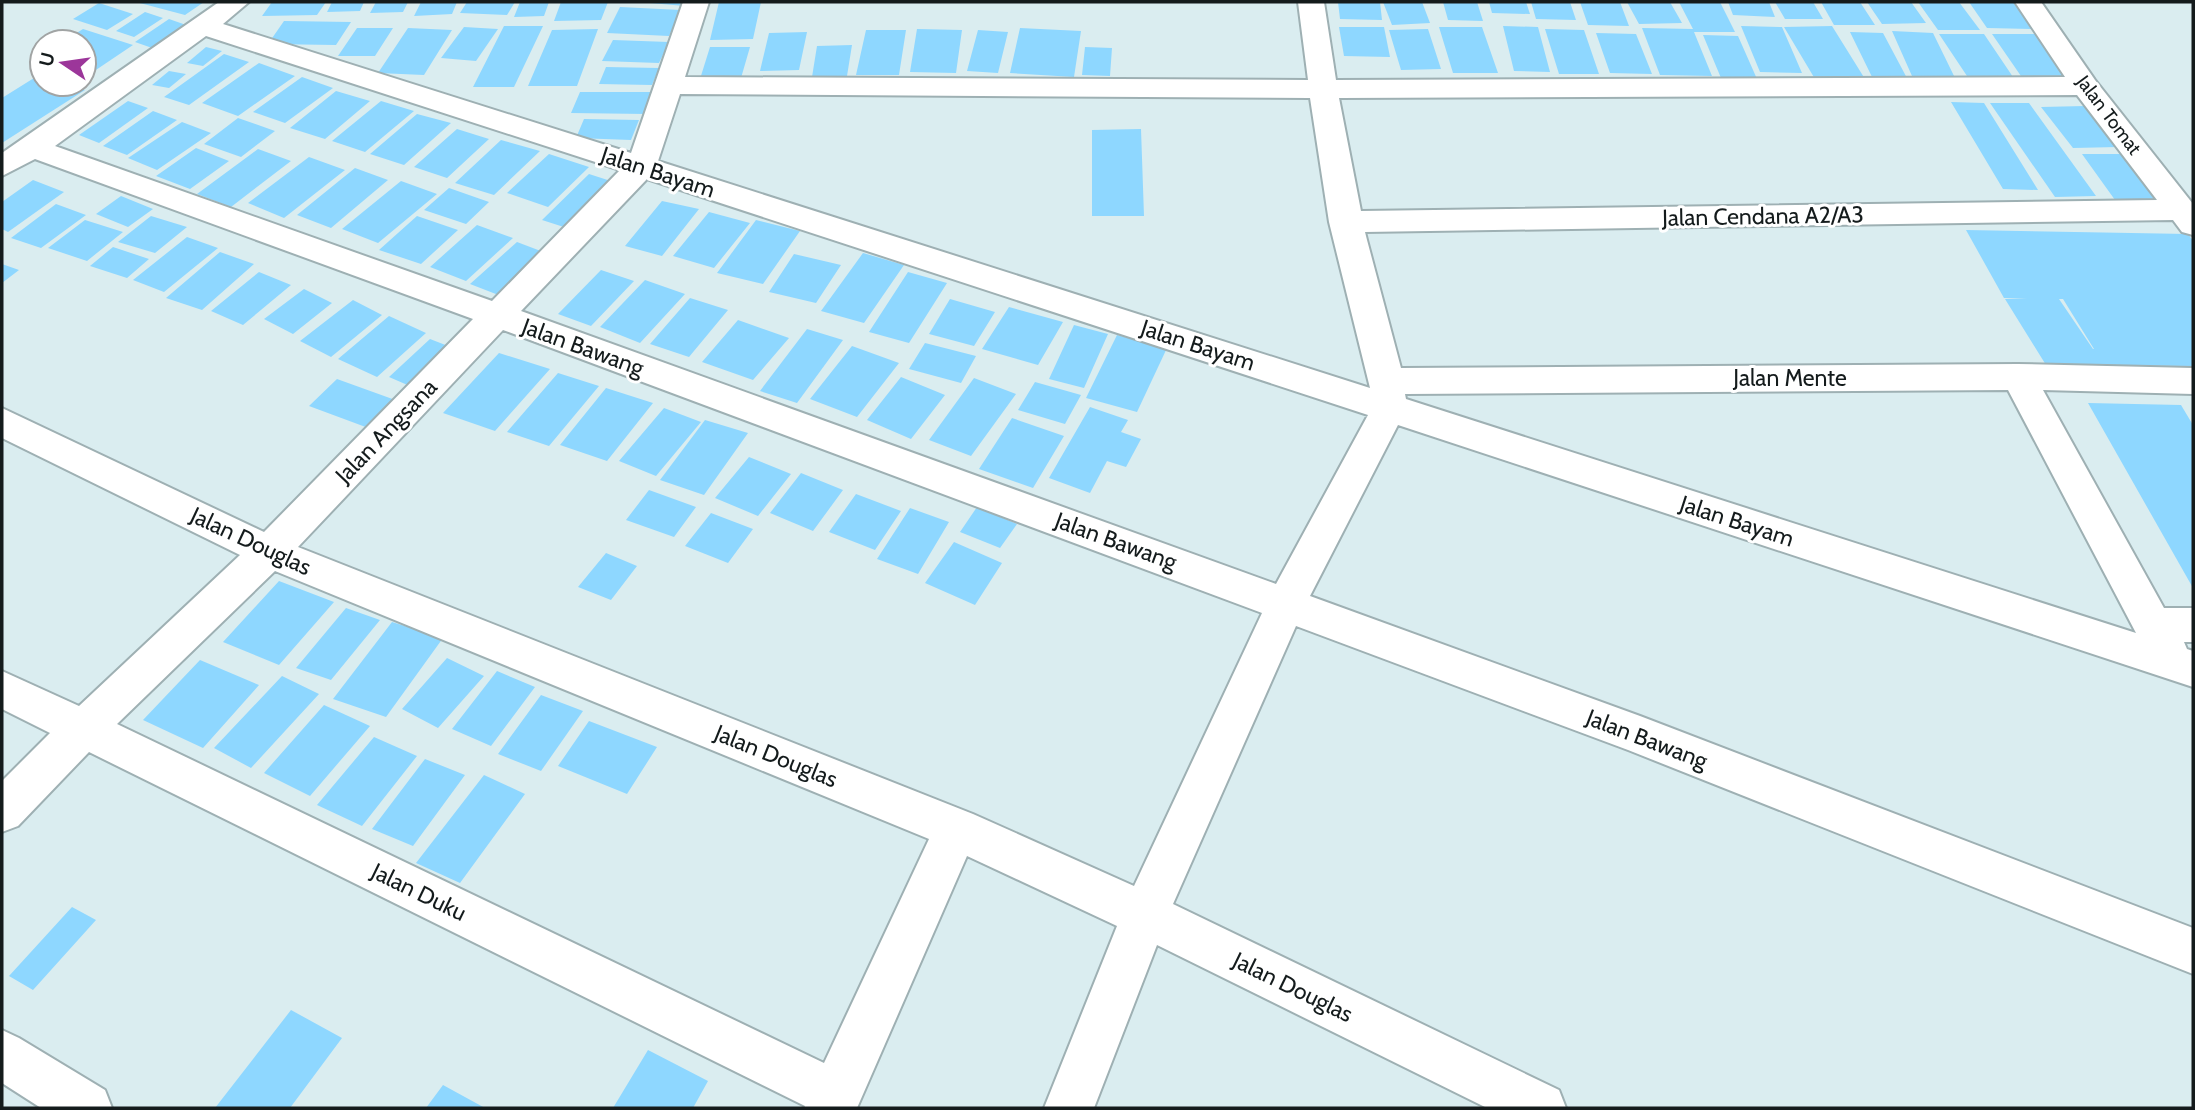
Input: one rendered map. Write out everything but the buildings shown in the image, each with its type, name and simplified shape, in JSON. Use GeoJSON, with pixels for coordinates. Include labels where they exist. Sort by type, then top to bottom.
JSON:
{"type":"FeatureCollection","features":[{"type":"Feature","properties":{"kind":"street"},"geometry":{"type":"LineString","coordinates":[[2,166],[32,148],[236,2]]}},
{"type":"Feature","properties":{"kind":"street","name":"Jalan Angsana"},"geometry":{"type":"LineString","coordinates":[[2,811],[83,729],[270,552],[641,167],[695,2]]}},
{"type":"Feature","properties":{"kind":"street"},"geometry":{"type":"LineString","coordinates":[[1069,1108],[1145,915],[1286,604],[1388,395],[1345,222],[1322,89],[1311,2]]}},
{"type":"Feature","properties":{"kind":"street","name":"Jalan Tomat"},"geometry":{"type":"LineString","coordinates":[[2028,2],[2085,86],[2187,218]]}},
{"type":"Feature","properties":{"kind":"street"},"geometry":{"type":"LineString","coordinates":[[2045,29],[2062,2]]}},
{"type":"Feature","properties":{"kind":"street","name":"Jalan Bayam"},"geometry":{"type":"LineString","coordinates":[[201,26],[641,167],[1388,395],[2183,665]]}},
{"type":"Feature","properties":{"kind":"street"},"geometry":{"type":"LineString","coordinates":[[668,85],[1322,89],[2085,86]]}},
{"type":"Feature","properties":{"kind":"street","name":"Jalan Bawang"},"geometry":{"type":"LineString","coordinates":[[32,148],[496,315],[1640,735],[2193,951]]}},
{"type":"Feature","properties":{"kind":"street","name":"Jalan Cendana A2/A3"},"geometry":{"type":"LineString","coordinates":[[1345,222],[2187,218]]}},
{"type":"Feature","properties":{"kind":"street"},"geometry":{"type":"LineString","coordinates":[[2018,377],[2151,625],[2183,665]]}},
{"type":"Feature","properties":{"kind":"street","name":"Jalan Mente"},"geometry":{"type":"LineString","coordinates":[[1388,395],[2018,377],[2193,381]]}},
{"type":"Feature","properties":{"kind":"street","name":"Jalan Douglas"},"geometry":{"type":"LineString","coordinates":[[2,422],[270,552],[957,829],[1145,915],[1541,1108]]}},
{"type":"Feature","properties":{"kind":"street"},"geometry":{"type":"LineString","coordinates":[[2151,625],[2193,625]]}},
{"type":"Feature","properties":{"kind":"street","name":"Jalan Duku"},"geometry":{"type":"LineString","coordinates":[[2,689],[833,1101]]}},
{"type":"Feature","properties":{"kind":"street"},"geometry":{"type":"LineString","coordinates":[[833,1101],[957,829]]}},
{"type":"Feature","properties":{"kind":"street"},"geometry":{"type":"LineString","coordinates":[[2,1055],[87,1108]]}}]}
